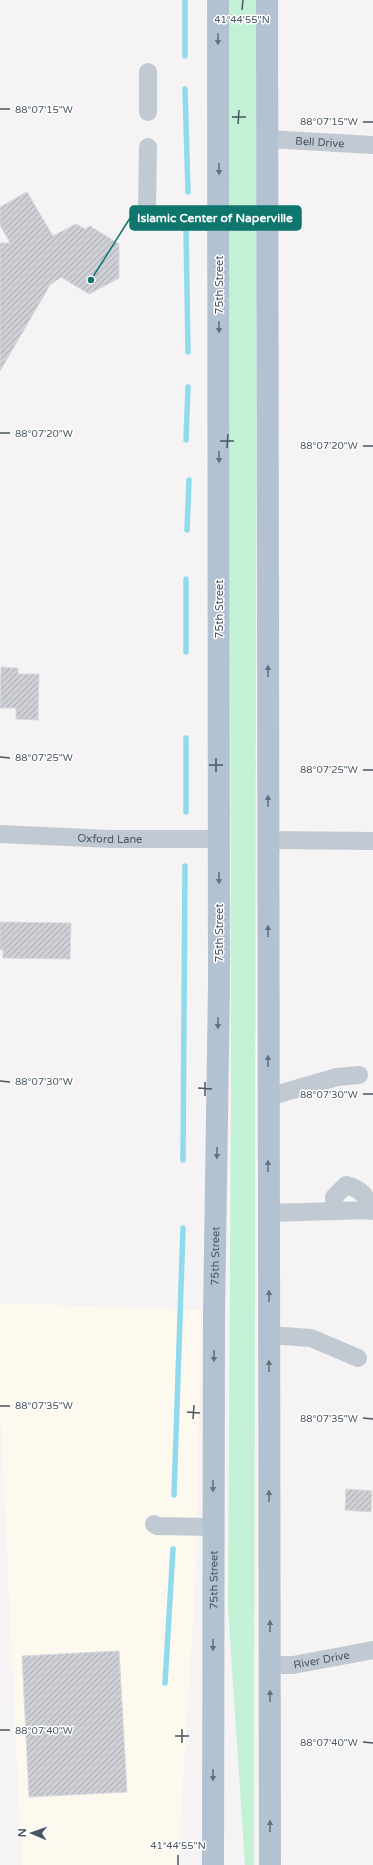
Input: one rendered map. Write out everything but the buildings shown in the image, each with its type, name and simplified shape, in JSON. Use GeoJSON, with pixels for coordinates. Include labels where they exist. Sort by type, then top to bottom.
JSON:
{"type":"FeatureCollection","features":[{"type":"Feature","properties":{"kind":"main road","name":"75th Street"},"geometry":{"type":"LineString","coordinates":[[213,1865],[213,1526],[219,839],[218,0]]}},
{"type":"Feature","properties":{"kind":"main road"},"geometry":{"type":"LineString","coordinates":[[267,0],[270,1865]]}},
{"type":"Feature","properties":{"kind":"street"},"geometry":{"type":"LineString","coordinates":[[148,72],[148,112]]}},
{"type":"Feature","properties":{"kind":"street","name":"Bell Drive"},"geometry":{"type":"LineString","coordinates":[[268,139],[373,145]]}},
{"type":"Feature","properties":{"kind":"street"},"geometry":{"type":"LineString","coordinates":[[147,210],[148,147]]}},
{"type":"Feature","properties":{"kind":"street","name":"Oxford Lane"},"geometry":{"type":"LineString","coordinates":[[0,834],[110,839],[219,839]]}},
{"type":"Feature","properties":{"kind":"street"},"geometry":{"type":"LineString","coordinates":[[268,840],[373,841]]}},
{"type":"Feature","properties":{"kind":"street"},"geometry":{"type":"LineString","coordinates":[[268,1097],[337,1077],[359,1075]]}},
{"type":"Feature","properties":{"kind":"street"},"geometry":{"type":"LineString","coordinates":[[268,1213],[371,1211],[368,1199],[357,1188],[346,1186],[334,1197],[335,1211]]}},
{"type":"Feature","properties":{"kind":"street"},"geometry":{"type":"LineString","coordinates":[[269,1334],[310,1338],[358,1358]]}},
{"type":"Feature","properties":{"kind":"street"},"geometry":{"type":"LineString","coordinates":[[154,1524],[158,1526],[213,1526]]}},
{"type":"Feature","properties":{"kind":"street","name":"River Drive"},"geometry":{"type":"LineString","coordinates":[[270,1665],[294,1665],[373,1650]]}},
{"type":"Feature","properties":{"kind":"shaded area"},"geometry":{"type":"Polygon","coordinates":[[[0,1303],[201,1310],[196,1570],[178,1865],[22,1865],[0,1407],[0,1303]]]}},
{"type":"Feature","properties":{"kind":"green space"},"geometry":{"type":"Polygon","coordinates":[[[229,0],[257,0],[254,1865],[245,1865],[228,1607],[231,1105],[229,0]]]}},
{"type":"Feature","properties":{"kind":"waterway"},"geometry":{"type":"LineString","coordinates":[[185,0],[185,56]]}},
{"type":"Feature","properties":{"kind":"waterway"},"geometry":{"type":"LineString","coordinates":[[185,89],[188,192]]}},
{"type":"Feature","properties":{"kind":"waterway"},"geometry":{"type":"LineString","coordinates":[[186,228],[188,352]]}},
{"type":"Feature","properties":{"kind":"waterway"},"geometry":{"type":"LineString","coordinates":[[186,440],[188,387]]}},
{"type":"Feature","properties":{"kind":"waterway"},"geometry":{"type":"LineString","coordinates":[[187,530],[189,480]]}},
{"type":"Feature","properties":{"kind":"waterway"},"geometry":{"type":"LineString","coordinates":[[186,579],[186,652]]}},
{"type":"Feature","properties":{"kind":"waterway"},"geometry":{"type":"LineString","coordinates":[[186,738],[186,812]]}},
{"type":"Feature","properties":{"kind":"waterway"},"geometry":{"type":"LineString","coordinates":[[183,1160],[185,866]]}},
{"type":"Feature","properties":{"kind":"waterway"},"geometry":{"type":"LineString","coordinates":[[174,1495],[183,1228]]}},
{"type":"Feature","properties":{"kind":"waterway"},"geometry":{"type":"LineString","coordinates":[[165,1683],[173,1549]]}},
{"type":"Feature","properties":{"kind":"place","name":"Islamic Center of Naperville"},"geometry":{"type":"Point","coordinates":[91,280]}}]}
